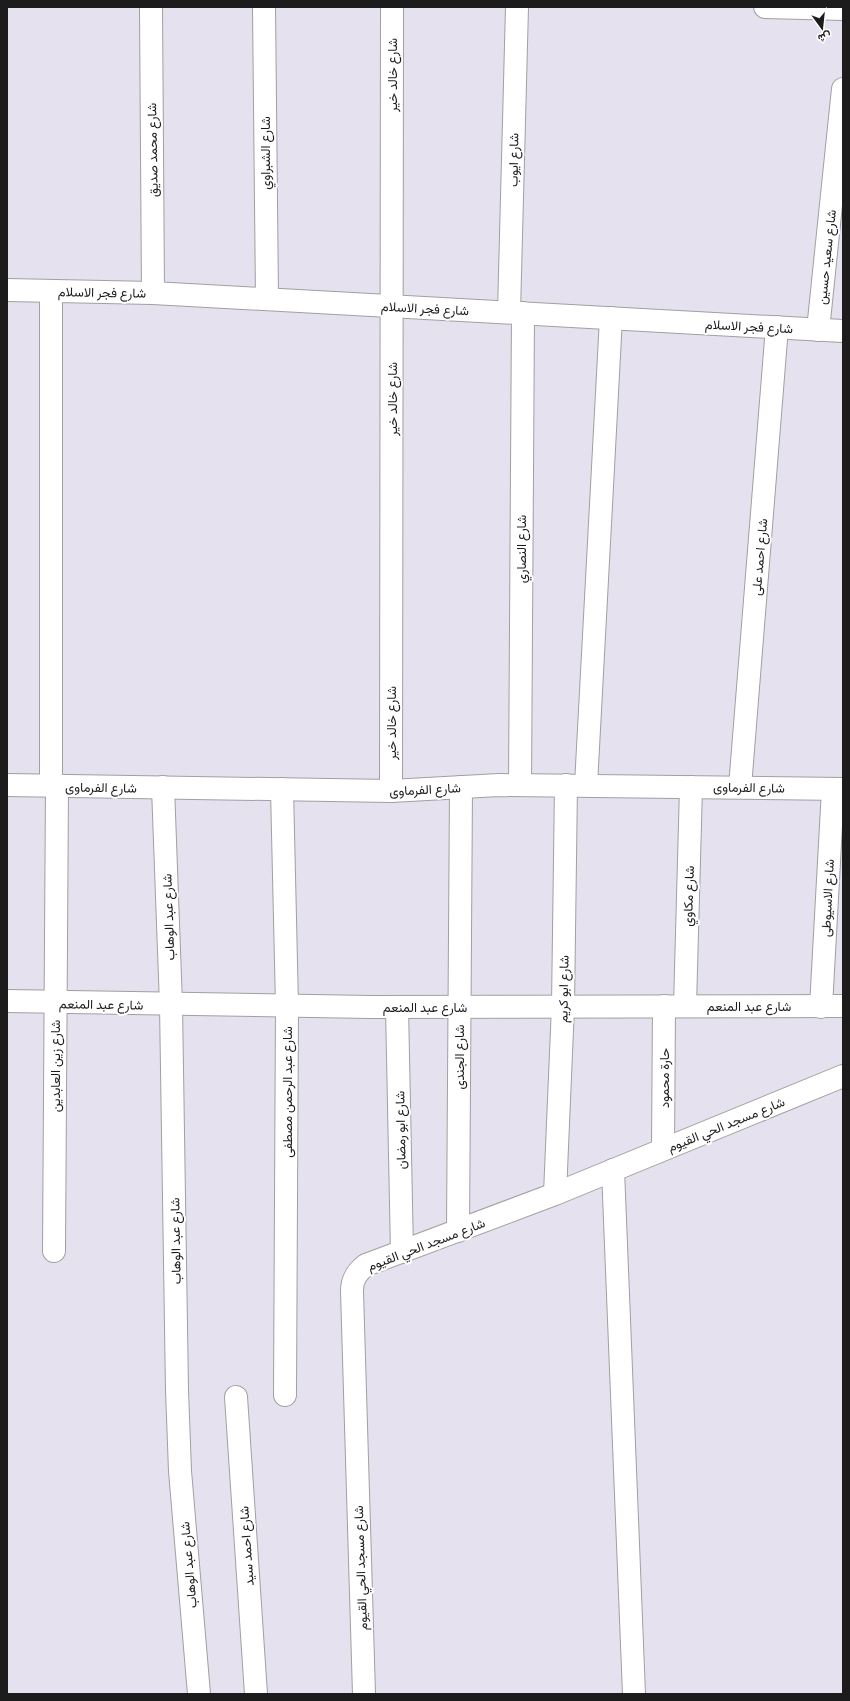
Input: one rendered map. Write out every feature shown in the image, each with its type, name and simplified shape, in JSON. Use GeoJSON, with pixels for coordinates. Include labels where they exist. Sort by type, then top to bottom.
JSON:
{"type":"FeatureCollection","features":[{"type":"Feature","properties":{"kind":"street","name":"شارع محمد صديق"},"geometry":{"type":"LineString","coordinates":[[151,7],[154,293]]}},
{"type":"Feature","properties":{"kind":"street","name":"شارع الشبراوي"},"geometry":{"type":"LineString","coordinates":[[264,7],[266,299]]}},
{"type":"Feature","properties":{"kind":"street","name":"شارع خالد خير"},"geometry":{"type":"LineString","coordinates":[[391,791],[392,7]]}},
{"type":"Feature","properties":{"kind":"street","name":"شارع ايوب"},"geometry":{"type":"LineString","coordinates":[[516,313],[517,7]]}},
{"type":"Feature","properties":{"kind":"street"},"geometry":{"type":"LineString","coordinates":[[765,7],[843,9]]}},
{"type":"Feature","properties":{"kind":"street","name":"شارع سعيد حسين"},"geometry":{"type":"LineString","coordinates":[[818,330],[843,89]]}},
{"type":"Feature","properties":{"kind":"street","name":"شارع فجر الاسلام"},"geometry":{"type":"LineString","coordinates":[[7,290],[154,293],[843,331]]}},
{"type":"Feature","properties":{"kind":"street","name":"شارع زين العابدين"},"geometry":{"type":"LineString","coordinates":[[51,291],[56,1003],[54,1251]]}},
{"type":"Feature","properties":{"kind":"street","name":"شارع النصاري"},"geometry":{"type":"LineString","coordinates":[[516,313],[520,785]]}},
{"type":"Feature","properties":{"kind":"street","name":"شارع ابو كريم"},"geometry":{"type":"LineString","coordinates":[[555,1194],[563,1006],[576,785],[611,318]]}},
{"type":"Feature","properties":{"kind":"street","name":"شارع احمد على"},"geometry":{"type":"LineString","coordinates":[[740,787],[777,328]]}},
{"type":"Feature","properties":{"kind":"street","name":"شارع الفرماوى"},"geometry":{"type":"LineString","coordinates":[[7,785],[391,791],[520,785],[838,789]]}},
{"type":"Feature","properties":{"kind":"street","name":"شارع الجندى"},"geometry":{"type":"LineString","coordinates":[[458,1231],[461,787]]}},
{"type":"Feature","properties":{"kind":"street","name":"شارع مكاوي"},"geometry":{"type":"LineString","coordinates":[[674,1006],[691,787]]}},
{"type":"Feature","properties":{"kind":"street","name":"شارع عبد الوهاب"},"geometry":{"type":"LineString","coordinates":[[163,788],[171,1005],[177,1390],[180,1470],[199,1694]]}},
{"type":"Feature","properties":{"kind":"street","name":"شارع عبد الرحمن مصطفى"},"geometry":{"type":"LineString","coordinates":[[282,789],[287,1006],[285,1395]]}},
{"type":"Feature","properties":{"kind":"street","name":"شارع الاسيوطى"},"geometry":{"type":"LineString","coordinates":[[821,1006],[838,789]]}},
{"type":"Feature","properties":{"kind":"street","name":"شارع عبد المنعم"},"geometry":{"type":"LineString","coordinates":[[7,1002],[398,1007],[843,1006]]}},
{"type":"Feature","properties":{"kind":"street","name":"حارة محمود"},"geometry":{"type":"LineString","coordinates":[[663,1150],[674,1006]]}},
{"type":"Feature","properties":{"kind":"street","name":"شارع ابو رمضان"},"geometry":{"type":"LineString","coordinates":[[398,1007],[402,1252]]}},
{"type":"Feature","properties":{"kind":"street","name":"شارع مسجد الحي القيوم"},"geometry":{"type":"LineString","coordinates":[[364,1694],[352,1283],[360,1270],[366,1265],[555,1194],[843,1076]]}},
{"type":"Feature","properties":{"kind":"street"},"geometry":{"type":"LineString","coordinates":[[613,1170],[634,1694]]}},
{"type":"Feature","properties":{"kind":"street","name":"شارع احمد سيد"},"geometry":{"type":"LineString","coordinates":[[236,1397],[256,1694]]}}]}
